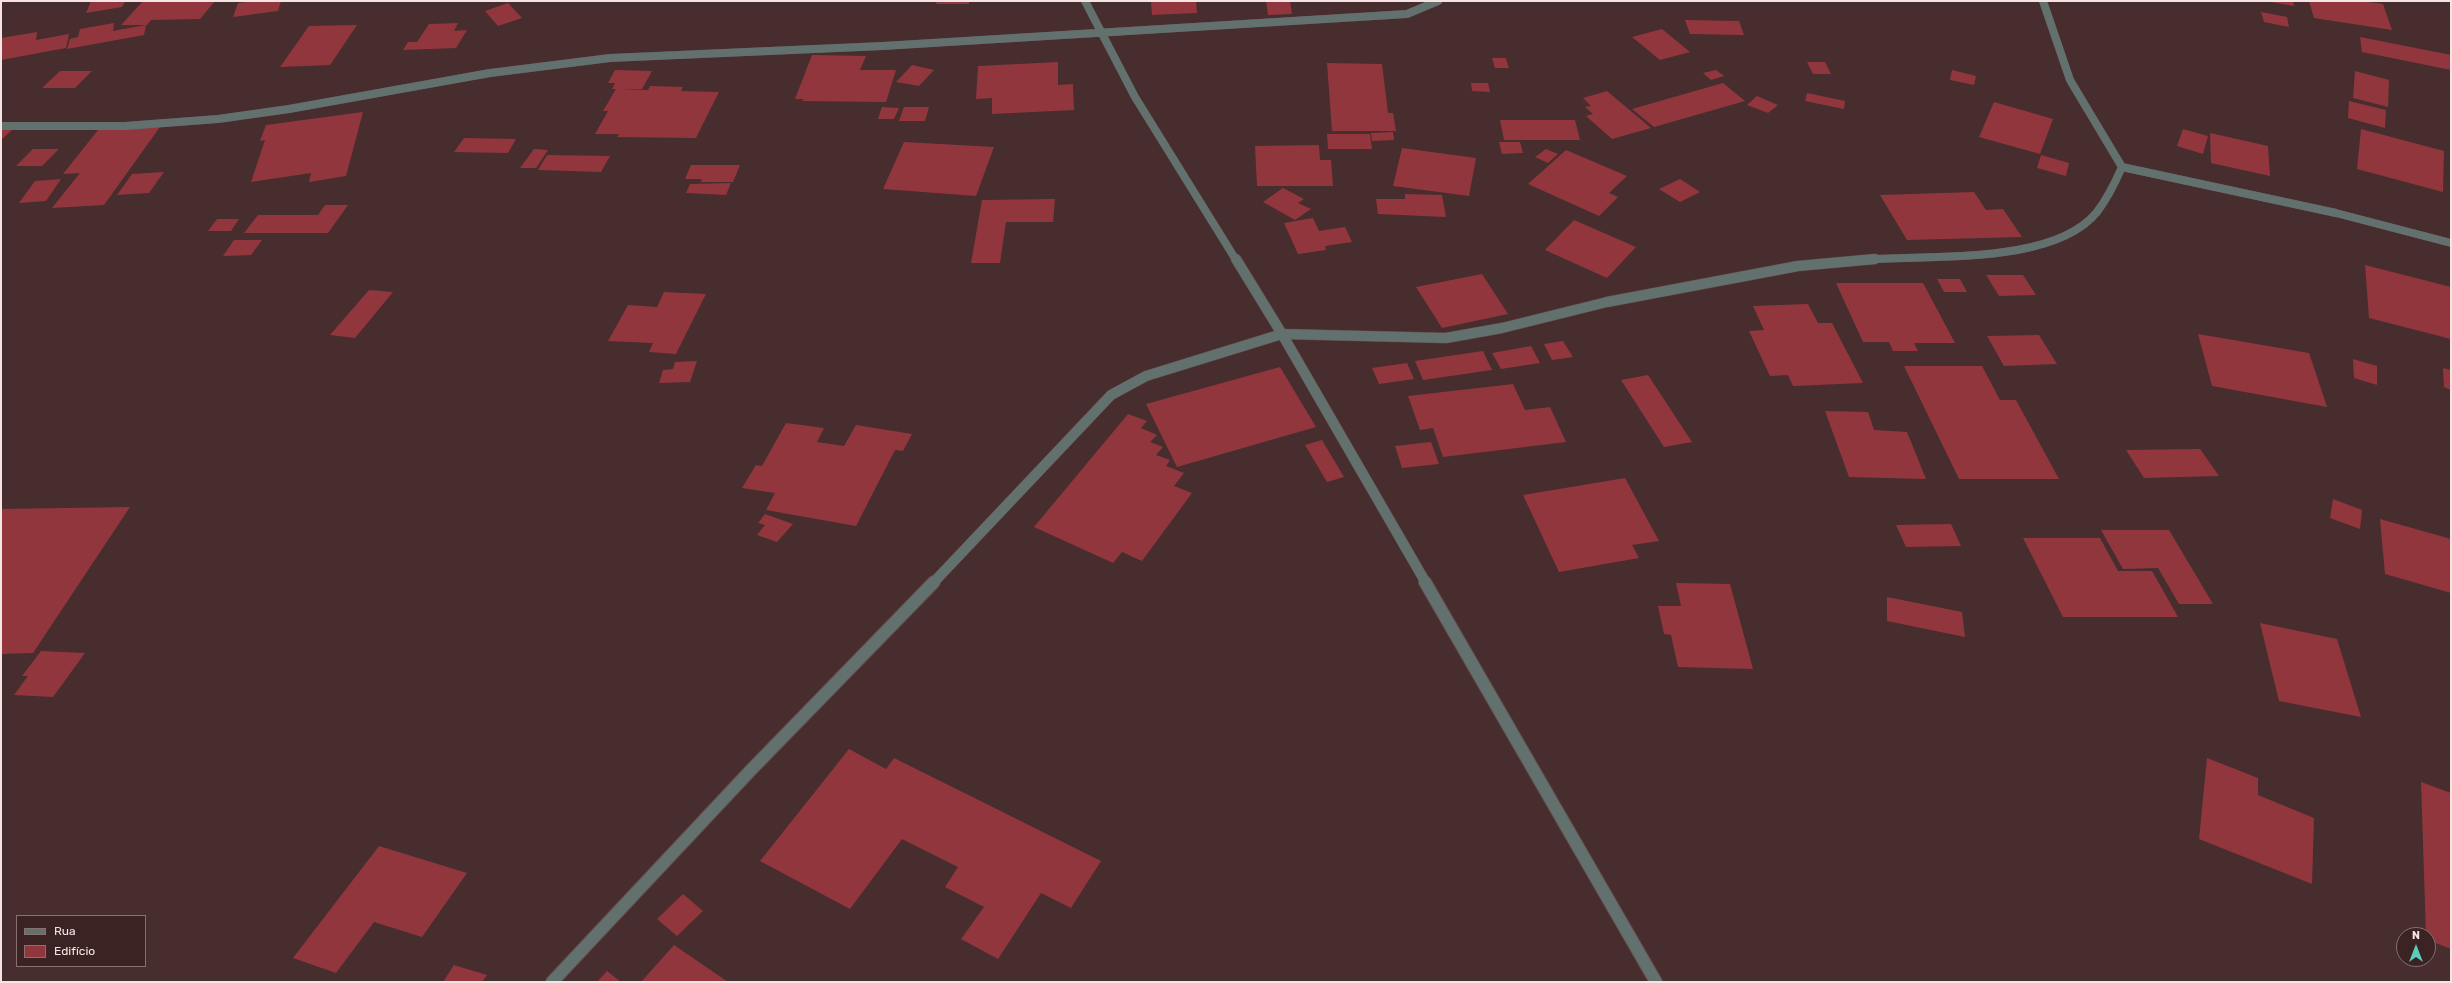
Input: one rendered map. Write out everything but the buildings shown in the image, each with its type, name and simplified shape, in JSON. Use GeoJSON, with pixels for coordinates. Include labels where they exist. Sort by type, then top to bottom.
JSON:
{"type":"FeatureCollection","features":[{"type":"Feature","properties":{"kind":"street"},"geometry":{"type":"LineString","coordinates":[[1085,1],[1135,97],[1282,334],[1656,982]]}},
{"type":"Feature","properties":{"kind":"street"},"geometry":{"type":"LineString","coordinates":[[1,126],[49,127],[162,125],[240,116],[567,62],[646,54],[881,46],[1407,14],[1438,1]]}},
{"type":"Feature","properties":{"kind":"street"},"geometry":{"type":"LineString","coordinates":[[2044,1],[2070,80],[2122,167],[2336,213],[2451,243]]}},
{"type":"Feature","properties":{"kind":"street"},"geometry":{"type":"LineString","coordinates":[[552,982],[750,772],[1010,504],[1077,429],[1111,395],[1146,376],[1282,334],[1386,335],[1446,338],[1502,328],[1607,302],[1798,266],[1876,258],[2001,253],[2044,245],[2067,236],[2096,213],[2114,185],[2122,167]]}}]}
